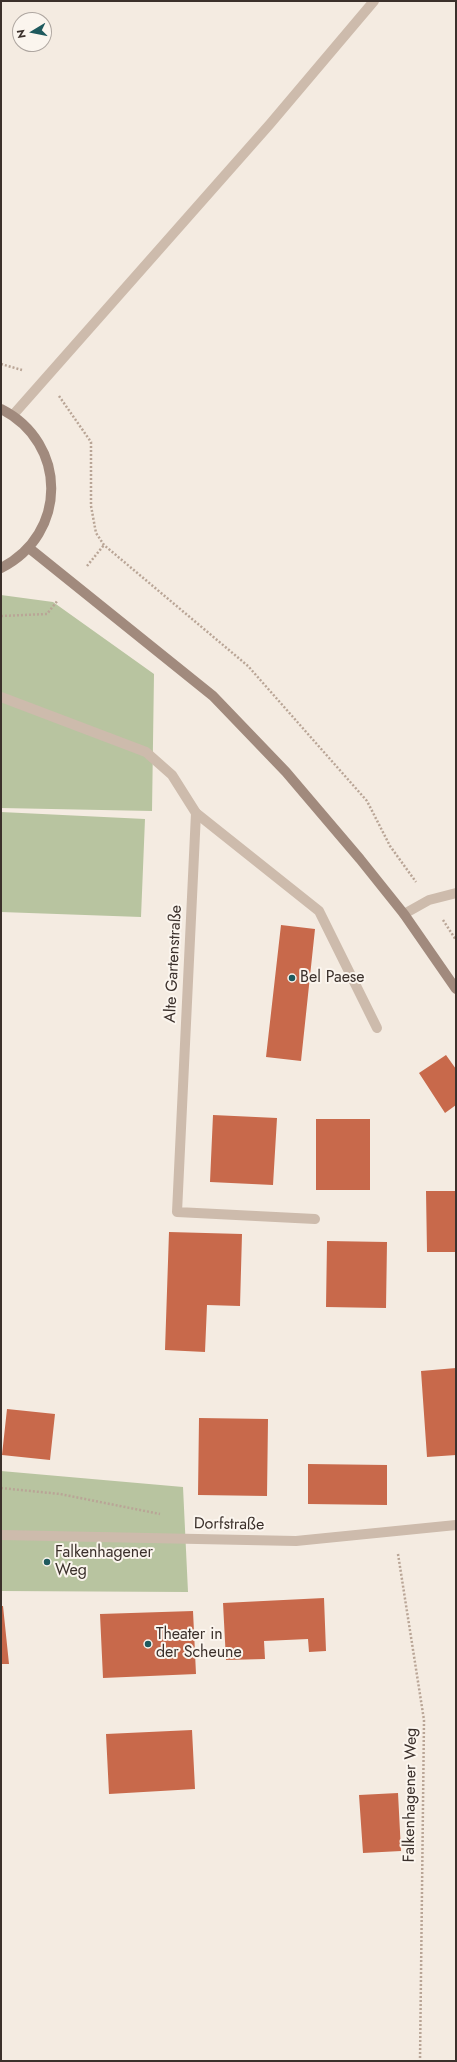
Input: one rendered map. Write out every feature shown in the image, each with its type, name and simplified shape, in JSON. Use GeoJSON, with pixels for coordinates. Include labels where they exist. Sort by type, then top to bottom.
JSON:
{"type":"FeatureCollection","features":[{"type":"Feature","properties":{"kind":"main road"},"geometry":{"type":"LineString","coordinates":[[1,409],[13,415],[30,429],[42,447],[49,468],[51,489],[49,510],[41,530],[29,548],[13,562],[1,568]]}},
{"type":"Feature","properties":{"kind":"main road"},"geometry":{"type":"LineString","coordinates":[[29,548],[213,696],[286,772],[360,860],[404,914],[456,989]]}},
{"type":"Feature","properties":{"kind":"street"},"geometry":{"type":"LineString","coordinates":[[13,415],[270,124],[374,1]]}},
{"type":"Feature","properties":{"kind":"street"},"geometry":{"type":"LineString","coordinates":[[1,697],[146,752],[172,775],[196,813],[319,911],[377,1028]]}},
{"type":"Feature","properties":{"kind":"street","name":"Alte Gartenstraße"},"geometry":{"type":"LineString","coordinates":[[196,813],[177,1212],[315,1219]]}},
{"type":"Feature","properties":{"kind":"street"},"geometry":{"type":"LineString","coordinates":[[404,914],[429,900],[456,893]]}},
{"type":"Feature","properties":{"kind":"street","name":"Dorfstraße"},"geometry":{"type":"LineString","coordinates":[[1,1536],[296,1541],[456,1525]]}},
{"type":"Feature","properties":{"kind":"path"},"geometry":{"type":"LineString","coordinates":[[1,364],[40,375],[61,398],[91,442],[91,506],[96,533],[104,545],[248,666],[367,801],[390,846]]}},
{"type":"Feature","properties":{"kind":"path"},"geometry":{"type":"LineString","coordinates":[[1,1488],[60,1494],[164,1514]]}},
{"type":"Feature","properties":{"kind":"path","name":"Falkenhagener Weg"},"geometry":{"type":"LineString","coordinates":[[394,1532],[424,1720],[420,2061]]}},
{"type":"Feature","properties":{"kind":"green space"},"geometry":{"type":"Polygon","coordinates":[[[1,595],[53,602],[154,674],[152,811],[1,808],[1,595]]]}},
{"type":"Feature","properties":{"kind":"green space"},"geometry":{"type":"Polygon","coordinates":[[[1,812],[145,819],[141,917],[1,912],[1,812]]]}},
{"type":"Feature","properties":{"kind":"green space"},"geometry":{"type":"Polygon","coordinates":[[[1,1471],[183,1487],[188,1592],[1,1591],[1,1471]]]}},
{"type":"Feature","properties":{"kind":"building","name":"Bel Paese"},"geometry":{"type":"Polygon","coordinates":[[[281,925],[315,929],[301,1061],[266,1057],[281,925]]]}},
{"type":"Feature","properties":{"kind":"building"},"geometry":{"type":"Polygon","coordinates":[[[446,1055],[456,1069],[456,1105],[445,1113],[419,1073],[446,1055]]]}},
{"type":"Feature","properties":{"kind":"building"},"geometry":{"type":"Polygon","coordinates":[[[213,1115],[277,1118],[273,1185],[210,1182],[213,1115]]]}},
{"type":"Feature","properties":{"kind":"building"},"geometry":{"type":"Polygon","coordinates":[[[316,1119],[370,1119],[370,1190],[316,1190],[316,1119]]]}},
{"type":"Feature","properties":{"kind":"building"},"geometry":{"type":"Polygon","coordinates":[[[426,1191],[456,1191],[456,1252],[427,1252],[426,1191]]]}},
{"type":"Feature","properties":{"kind":"building"},"geometry":{"type":"Polygon","coordinates":[[[169,1232],[242,1234],[240,1306],[207,1305],[205,1352],[165,1350],[169,1232]]]}},
{"type":"Feature","properties":{"kind":"building"},"geometry":{"type":"Polygon","coordinates":[[[327,1241],[387,1242],[386,1308],[326,1307],[327,1241]]]}},
{"type":"Feature","properties":{"kind":"building"},"geometry":{"type":"Polygon","coordinates":[[[456,1368],[456,1455],[427,1457],[421,1371],[456,1368]]]}},
{"type":"Feature","properties":{"kind":"building"},"geometry":{"type":"Polygon","coordinates":[[[7,1409],[55,1414],[50,1460],[2,1455],[7,1409]]]}},
{"type":"Feature","properties":{"kind":"building"},"geometry":{"type":"Polygon","coordinates":[[[199,1418],[268,1419],[267,1496],[198,1495],[199,1418]]]}},
{"type":"Feature","properties":{"kind":"building"},"geometry":{"type":"Polygon","coordinates":[[[308,1464],[387,1465],[387,1505],[308,1504],[308,1464]]]}},
{"type":"Feature","properties":{"kind":"building"},"geometry":{"type":"Polygon","coordinates":[[[324,1598],[326,1651],[309,1652],[308,1639],[264,1641],[265,1659],[226,1660],[223,1603],[324,1598]]]}},
{"type":"Feature","properties":{"kind":"building"},"geometry":{"type":"Polygon","coordinates":[[[1,1606],[3,1606],[9,1664],[1,1664],[1,1606]]]}},
{"type":"Feature","properties":{"kind":"building","name":"Theater in der Scheune"},"geometry":{"type":"Polygon","coordinates":[[[193,1611],[196,1674],[103,1678],[100,1614],[193,1611]]]}},
{"type":"Feature","properties":{"kind":"building"},"geometry":{"type":"Polygon","coordinates":[[[192,1730],[195,1789],[109,1794],[106,1734],[192,1730]]]}},
{"type":"Feature","properties":{"kind":"building"},"geometry":{"type":"Polygon","coordinates":[[[398,1793],[401,1851],[363,1853],[359,1795],[398,1793]]]}},
{"type":"Feature","properties":{"kind":"place","name":"Bel Paese"},"geometry":{"type":"Point","coordinates":[292,978]}},
{"type":"Feature","properties":{"kind":"place","name":"Falkenhagener Weg"},"geometry":{"type":"Point","coordinates":[47,1562]}},
{"type":"Feature","properties":{"kind":"place","name":"Theater in der Scheune"},"geometry":{"type":"Point","coordinates":[148,1644]}}]}
